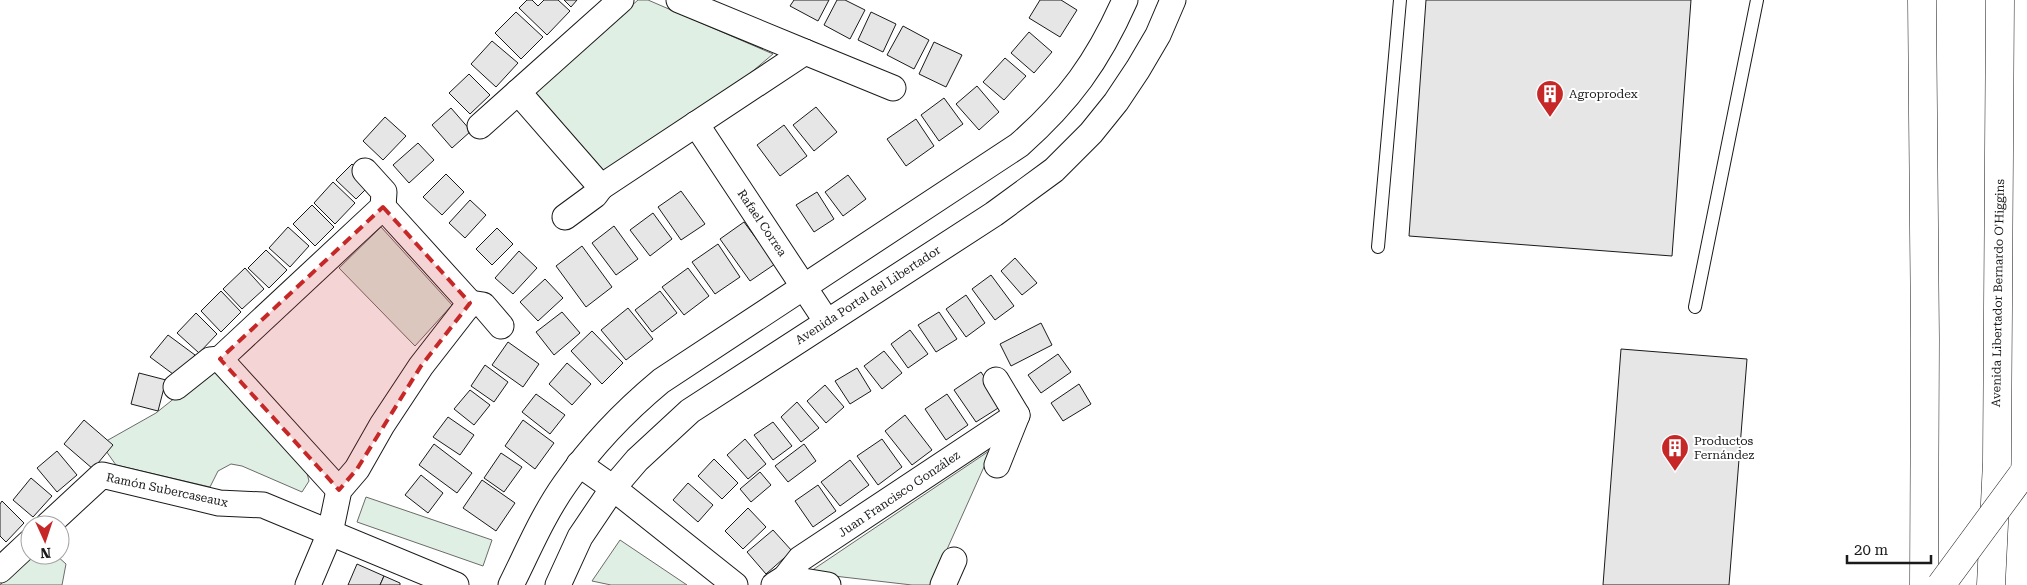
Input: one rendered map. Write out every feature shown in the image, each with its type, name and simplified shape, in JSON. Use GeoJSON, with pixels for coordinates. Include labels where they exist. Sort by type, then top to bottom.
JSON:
{"type":"FeatureCollection","features":[{"type":"Feature","properties":{"kind":"main road"},"geometry":{"type":"LineString","coordinates":[[1922,0],[1925,349],[1924,585]]}},
{"type":"Feature","properties":{"kind":"main road","name":"Avenida Libertador Bernardo O'Higgins"},"geometry":{"type":"LineString","coordinates":[[1991,585],[1996,462],[2000,0]]}},
{"type":"Feature","properties":{"kind":"main road"},"geometry":{"type":"LineString","coordinates":[[1941,585],[2022,475]]}},
{"type":"Feature","properties":{"kind":"street"},"geometry":{"type":"LineString","coordinates":[[480,126],[621,0]]}},
{"type":"Feature","properties":{"kind":"street"},"geometry":{"type":"LineString","coordinates":[[679,0],[893,88]]}},
{"type":"Feature","properties":{"kind":"street"},"geometry":{"type":"LineString","coordinates":[[511,585],[544,518],[579,464],[614,424],[661,381],[1019,145],[1046,121],[1082,79],[1104,44],[1125,0]]}},
{"type":"Feature","properties":{"kind":"street","name":"Avenida Portal del Libertador"},"geometry":{"type":"LineString","coordinates":[[558,585],[580,537],[613,488],[636,460],[690,411],[994,214],[1054,170],[1091,133],[1116,102],[1158,34],[1173,0]]}},
{"type":"Feature","properties":{"kind":"street"},"geometry":{"type":"LineString","coordinates":[[565,217],[595,195],[601,187],[805,52]]}},
{"type":"Feature","properties":{"kind":"street"},"geometry":{"type":"LineString","coordinates":[[518,92],[601,187]]}},
{"type":"Feature","properties":{"kind":"street","name":"Rafael Correa"},"geometry":{"type":"LineString","coordinates":[[696,124],[827,322]]}},
{"type":"Feature","properties":{"kind":"street"},"geometry":{"type":"LineString","coordinates":[[176,387],[210,360],[220,359],[383,207],[384,192],[365,171]]}},
{"type":"Feature","properties":{"kind":"street"},"geometry":{"type":"LineString","coordinates":[[383,207],[470,303],[483,305],[501,326]]}},
{"type":"Feature","properties":{"kind":"street"},"geometry":{"type":"LineString","coordinates":[[308,585],[330,533],[340,490],[357,469],[382,425],[421,366],[470,303]]}},
{"type":"Feature","properties":{"kind":"street"},"geometry":{"type":"LineString","coordinates":[[220,359],[340,490]]}},
{"type":"Feature","properties":{"kind":"street"},"geometry":{"type":"LineString","coordinates":[[996,380],[1017,414],[998,465]]}},
{"type":"Feature","properties":{"kind":"street","name":"Juan Francisco González"},"geometry":{"type":"LineString","coordinates":[[780,582],[800,559],[1017,414]]}},
{"type":"Feature","properties":{"kind":"street"},"geometry":{"type":"LineString","coordinates":[[579,464],[613,488],[734,585]]}},
{"type":"Feature","properties":{"kind":"street","name":"Ramón Subercaseaux"},"geometry":{"type":"LineString","coordinates":[[59,515],[102,475],[219,503],[263,505],[456,585]]}},
{"type":"Feature","properties":{"kind":"street"},"geometry":{"type":"LineString","coordinates":[[0,570],[20,551]]}},
{"type":"Feature","properties":{"kind":"street"},"geometry":{"type":"LineString","coordinates":[[943,585],[954,560]]}},
{"type":"Feature","properties":{"kind":"street","name":"Juan Francisco González"},"geometry":{"type":"LineString","coordinates":[[780,582],[828,585]]}},
{"type":"Feature","properties":{"kind":"lane"},"geometry":{"type":"LineString","coordinates":[[1378,247],[1400,0]]}},
{"type":"Feature","properties":{"kind":"lane"},"geometry":{"type":"LineString","coordinates":[[1696,307],[1757,0]]}},
{"type":"Feature","properties":{"kind":"highlighted area"},"geometry":{"type":"Polygon","coordinates":[[[383,207],[470,303],[421,366],[357,469],[339,490],[220,359],[383,207]]]}},
{"type":"Feature","properties":{"kind":"green space"},"geometry":{"type":"Polygon","coordinates":[[[638,0],[648,0],[773,54],[715,103],[605,172],[534,91],[638,0]]]}},
{"type":"Feature","properties":{"kind":"green space"},"geometry":{"type":"Polygon","coordinates":[[[381,227],[452,305],[415,346],[339,268],[381,227]]]}},
{"type":"Feature","properties":{"kind":"green space"},"geometry":{"type":"Polygon","coordinates":[[[211,369],[306,469],[309,481],[302,492],[242,466],[231,464],[218,471],[210,487],[116,465],[101,444],[156,413],[211,369]]]}},
{"type":"Feature","properties":{"kind":"green space"},"geometry":{"type":"Polygon","coordinates":[[[992,449],[931,585],[912,585],[808,573],[992,449]]]}},
{"type":"Feature","properties":{"kind":"green space"},"geometry":{"type":"Polygon","coordinates":[[[366,497],[492,540],[483,566],[357,522],[366,497]]]}},
{"type":"Feature","properties":{"kind":"green space"},"geometry":{"type":"Polygon","coordinates":[[[620,540],[687,585],[611,585],[592,581],[620,540]]]}},
{"type":"Feature","properties":{"kind":"green space"},"geometry":{"type":"Polygon","coordinates":[[[21,565],[66,565],[62,585],[0,585],[21,565]]]}},
{"type":"Feature","properties":{"kind":"building"},"geometry":{"type":"Polygon","coordinates":[[[527,0],[532,0],[538,6],[544,0],[558,0],[570,11],[547,35],[519,8],[527,0]]]}},
{"type":"Feature","properties":{"kind":"building"},"geometry":{"type":"Polygon","coordinates":[[[564,0],[577,0],[571,7],[564,0]]]}},
{"type":"Feature","properties":{"kind":"building"},"geometry":{"type":"Polygon","coordinates":[[[794,0],[829,0],[818,21],[790,6],[794,0]]]}},
{"type":"Feature","properties":{"kind":"building"},"geometry":{"type":"Polygon","coordinates":[[[837,0],[845,0],[865,10],[850,39],[824,25],[837,0]]]}},
{"type":"Feature","properties":{"kind":"building"},"geometry":{"type":"Polygon","coordinates":[[[1040,0],[1061,0],[1077,10],[1060,37],[1029,18],[1040,0]]]}},
{"type":"Feature","properties":{"kind":"building","name":"Agroprodex"},"geometry":{"type":"Polygon","coordinates":[[[1426,0],[1691,0],[1672,256],[1409,236],[1426,0]]]}},
{"type":"Feature","properties":{"kind":"building"},"geometry":{"type":"Polygon","coordinates":[[[516,12],[543,37],[521,59],[495,33],[516,12]]]}},
{"type":"Feature","properties":{"kind":"building"},"geometry":{"type":"Polygon","coordinates":[[[871,12],[896,24],[883,52],[858,40],[871,12]]]}},
{"type":"Feature","properties":{"kind":"building"},"geometry":{"type":"Polygon","coordinates":[[[903,26],[929,40],[914,69],[887,55],[903,26]]]}},
{"type":"Feature","properties":{"kind":"building"},"geometry":{"type":"Polygon","coordinates":[[[1029,32],[1052,52],[1034,73],[1011,53],[1029,32]]]}},
{"type":"Feature","properties":{"kind":"building"},"geometry":{"type":"Polygon","coordinates":[[[492,41],[518,63],[496,87],[471,64],[492,41]]]}},
{"type":"Feature","properties":{"kind":"building"},"geometry":{"type":"Polygon","coordinates":[[[934,42],[962,55],[946,87],[919,74],[934,42]]]}},
{"type":"Feature","properties":{"kind":"building"},"geometry":{"type":"Polygon","coordinates":[[[1005,58],[1026,76],[1004,100],[983,82],[1005,58]]]}},
{"type":"Feature","properties":{"kind":"building"},"geometry":{"type":"Polygon","coordinates":[[[469,74],[490,95],[470,114],[449,93],[469,74]]]}},
{"type":"Feature","properties":{"kind":"building"},"geometry":{"type":"Polygon","coordinates":[[[977,86],[999,112],[979,130],[956,104],[977,86]]]}},
{"type":"Feature","properties":{"kind":"building"},"geometry":{"type":"Polygon","coordinates":[[[944,98],[963,124],[939,141],[921,115],[944,98]]]}},
{"type":"Feature","properties":{"kind":"building"},"geometry":{"type":"Polygon","coordinates":[[[816,107],[837,132],[814,151],[793,125],[816,107]]]}},
{"type":"Feature","properties":{"kind":"building"},"geometry":{"type":"Polygon","coordinates":[[[451,108],[471,131],[452,148],[432,125],[451,108]]]}},
{"type":"Feature","properties":{"kind":"building"},"geometry":{"type":"Polygon","coordinates":[[[385,117],[406,136],[383,160],[363,141],[385,117]]]}},
{"type":"Feature","properties":{"kind":"building"},"geometry":{"type":"Polygon","coordinates":[[[916,119],[934,146],[906,166],[887,139],[916,119]]]}},
{"type":"Feature","properties":{"kind":"building"},"geometry":{"type":"Polygon","coordinates":[[[784,125],[807,156],[780,176],[757,145],[784,125]]]}},
{"type":"Feature","properties":{"kind":"building"},"geometry":{"type":"Polygon","coordinates":[[[418,143],[434,160],[409,183],[393,165],[418,143]]]}},
{"type":"Feature","properties":{"kind":"building"},"geometry":{"type":"Polygon","coordinates":[[[352,164],[372,183],[356,199],[336,180],[352,164]]]}},
{"type":"Feature","properties":{"kind":"building"},"geometry":{"type":"Polygon","coordinates":[[[446,174],[464,192],[442,215],[423,197],[446,174]]]}},
{"type":"Feature","properties":{"kind":"building"},"geometry":{"type":"Polygon","coordinates":[[[848,175],[866,199],[843,216],[825,192],[848,175]]]}},
{"type":"Feature","properties":{"kind":"building"},"geometry":{"type":"Polygon","coordinates":[[[333,182],[355,203],[335,224],[314,203],[333,182]]]}},
{"type":"Feature","properties":{"kind":"building"},"geometry":{"type":"Polygon","coordinates":[[[681,191],[705,224],[681,240],[658,207],[681,191]]]}},
{"type":"Feature","properties":{"kind":"building"},"geometry":{"type":"Polygon","coordinates":[[[817,192],[834,219],[814,232],[796,205],[817,192]]]}},
{"type":"Feature","properties":{"kind":"building"},"geometry":{"type":"Polygon","coordinates":[[[470,200],[486,215],[465,238],[449,223],[470,200]]]}},
{"type":"Feature","properties":{"kind":"building"},"geometry":{"type":"Polygon","coordinates":[[[312,205],[334,227],[315,246],[293,224],[312,205]]]}},
{"type":"Feature","properties":{"kind":"building"},"geometry":{"type":"Polygon","coordinates":[[[653,213],[672,239],[650,256],[630,230],[653,213]]]}},
{"type":"Feature","properties":{"kind":"building"},"geometry":{"type":"Polygon","coordinates":[[[744,222],[775,264],[750,281],[720,239],[744,222]]]}},
{"type":"Feature","properties":{"kind":"building"},"geometry":{"type":"Polygon","coordinates":[[[614,226],[638,259],[616,275],[592,243],[614,226]]]}},
{"type":"Feature","properties":{"kind":"building"},"geometry":{"type":"Polygon","coordinates":[[[288,227],[309,246],[290,267],[269,248],[288,227]]]}},
{"type":"Feature","properties":{"kind":"building"},"geometry":{"type":"Polygon","coordinates":[[[497,228],[513,244],[492,265],[476,249],[497,228]]]}},
{"type":"Feature","properties":{"kind":"building"},"geometry":{"type":"Polygon","coordinates":[[[718,244],[740,277],[715,294],[692,262],[718,244]]]}},
{"type":"Feature","properties":{"kind":"building"},"geometry":{"type":"Polygon","coordinates":[[[582,246],[612,287],[586,307],[556,266],[582,246]]]}},
{"type":"Feature","properties":{"kind":"building"},"geometry":{"type":"Polygon","coordinates":[[[266,250],[287,270],[269,288],[248,268],[266,250]]]}},
{"type":"Feature","properties":{"kind":"building"},"geometry":{"type":"Polygon","coordinates":[[[519,251],[537,268],[513,294],[495,278],[519,251]]]}},
{"type":"Feature","properties":{"kind":"building"},"geometry":{"type":"Polygon","coordinates":[[[1015,258],[1037,283],[1022,295],[1001,271],[1015,258]]]}},
{"type":"Feature","properties":{"kind":"building"},"geometry":{"type":"Polygon","coordinates":[[[245,268],[264,289],[242,309],[223,289],[245,268]]]}},
{"type":"Feature","properties":{"kind":"building"},"geometry":{"type":"Polygon","coordinates":[[[688,268],[709,296],[684,315],[662,287],[688,268]]]}},
{"type":"Feature","properties":{"kind":"building"},"geometry":{"type":"Polygon","coordinates":[[[991,275],[1014,306],[995,320],[972,289],[991,275]]]}},
{"type":"Feature","properties":{"kind":"building"},"geometry":{"type":"Polygon","coordinates":[[[545,279],[563,298],[538,321],[520,302],[545,279]]]}},
{"type":"Feature","properties":{"kind":"building"},"geometry":{"type":"Polygon","coordinates":[[[221,291],[241,312],[221,332],[201,311],[221,291]]]}},
{"type":"Feature","properties":{"kind":"building"},"geometry":{"type":"Polygon","coordinates":[[[660,291],[677,313],[652,332],[635,310],[660,291]]]}},
{"type":"Feature","properties":{"kind":"building"},"geometry":{"type":"Polygon","coordinates":[[[966,295],[985,323],[966,337],[946,309],[966,295]]]}},
{"type":"Feature","properties":{"kind":"building"},"geometry":{"type":"Polygon","coordinates":[[[628,308],[653,339],[626,360],[601,330],[628,308]]]}},
{"type":"Feature","properties":{"kind":"building"},"geometry":{"type":"Polygon","coordinates":[[[562,312],[580,333],[554,355],[536,332],[562,312]]]}},
{"type":"Feature","properties":{"kind":"building"},"geometry":{"type":"Polygon","coordinates":[[[939,312],[957,339],[936,352],[918,325],[939,312]]]}},
{"type":"Feature","properties":{"kind":"building"},"geometry":{"type":"Polygon","coordinates":[[[196,313],[217,334],[199,353],[177,333],[196,313]]]}},
{"type":"Feature","properties":{"kind":"building"},"geometry":{"type":"Polygon","coordinates":[[[1041,323],[1052,345],[1011,366],[1000,344],[1041,323]]]}},
{"type":"Feature","properties":{"kind":"building"},"geometry":{"type":"Polygon","coordinates":[[[910,330],[928,354],[908,368],[891,344],[910,330]]]}},
{"type":"Feature","properties":{"kind":"building"},"geometry":{"type":"Polygon","coordinates":[[[592,331],[623,363],[602,384],[571,351],[592,331]]]}},
{"type":"Feature","properties":{"kind":"building"},"geometry":{"type":"Polygon","coordinates":[[[168,335],[195,355],[177,377],[150,357],[168,335]]]}},
{"type":"Feature","properties":{"kind":"building"},"geometry":{"type":"Polygon","coordinates":[[[508,342],[539,364],[523,387],[492,365],[508,342]]]}},
{"type":"Feature","properties":{"kind":"building","name":"Productos Fernández"},"geometry":{"type":"Polygon","coordinates":[[[1621,349],[1747,359],[1729,585],[1603,585],[1621,349]]]}},
{"type":"Feature","properties":{"kind":"building"},"geometry":{"type":"Polygon","coordinates":[[[884,351],[902,373],[882,389],[864,366],[884,351]]]}},
{"type":"Feature","properties":{"kind":"building"},"geometry":{"type":"Polygon","coordinates":[[[1058,354],[1071,372],[1041,393],[1028,375],[1058,354]]]}},
{"type":"Feature","properties":{"kind":"building"},"geometry":{"type":"Polygon","coordinates":[[[567,363],[591,384],[572,405],[549,384],[567,363]]]}},
{"type":"Feature","properties":{"kind":"building"},"geometry":{"type":"Polygon","coordinates":[[[485,365],[508,382],[494,402],[471,386],[485,365]]]}},
{"type":"Feature","properties":{"kind":"building"},"geometry":{"type":"Polygon","coordinates":[[[857,368],[871,391],[850,404],[835,381],[857,368]]]}},
{"type":"Feature","properties":{"kind":"building"},"geometry":{"type":"Polygon","coordinates":[[[981,372],[1003,405],[976,422],[954,390],[981,372]]]}},
{"type":"Feature","properties":{"kind":"building"},"geometry":{"type":"Polygon","coordinates":[[[139,373],[166,380],[158,411],[131,404],[139,373]]]}},
{"type":"Feature","properties":{"kind":"building"},"geometry":{"type":"Polygon","coordinates":[[[1079,384],[1091,404],[1063,421],[1051,403],[1079,384]]]}},
{"type":"Feature","properties":{"kind":"building"},"geometry":{"type":"Polygon","coordinates":[[[825,385],[844,407],[826,423],[807,401],[825,385]]]}},
{"type":"Feature","properties":{"kind":"building"},"geometry":{"type":"Polygon","coordinates":[[[470,390],[490,405],[474,425],[454,409],[470,390]]]}},
{"type":"Feature","properties":{"kind":"building"},"geometry":{"type":"Polygon","coordinates":[[[536,394],[565,415],[550,434],[522,412],[536,394]]]}},
{"type":"Feature","properties":{"kind":"building"},"geometry":{"type":"Polygon","coordinates":[[[947,394],[968,425],[946,440],[925,409],[947,394]]]}},
{"type":"Feature","properties":{"kind":"building"},"geometry":{"type":"Polygon","coordinates":[[[797,402],[819,428],[801,442],[781,417],[797,402]]]}},
{"type":"Feature","properties":{"kind":"building"},"geometry":{"type":"Polygon","coordinates":[[[905,415],[932,450],[912,465],[885,431],[905,415]]]}},
{"type":"Feature","properties":{"kind":"building"},"geometry":{"type":"Polygon","coordinates":[[[448,417],[474,435],[460,455],[433,437],[448,417]]]}},
{"type":"Feature","properties":{"kind":"building"},"geometry":{"type":"Polygon","coordinates":[[[84,420],[113,445],[93,469],[64,444],[84,420]]]}},
{"type":"Feature","properties":{"kind":"building"},"geometry":{"type":"Polygon","coordinates":[[[523,420],[554,443],[535,469],[505,446],[523,420]]]}},
{"type":"Feature","properties":{"kind":"building"},"geometry":{"type":"Polygon","coordinates":[[[773,422],[792,446],[773,460],[754,435],[773,422]]]}},
{"type":"Feature","properties":{"kind":"building"},"geometry":{"type":"Polygon","coordinates":[[[745,439],[766,464],[748,479],[727,455],[745,439]]]}},
{"type":"Feature","properties":{"kind":"building"},"geometry":{"type":"Polygon","coordinates":[[[882,439],[902,467],[878,485],[857,456],[882,439]]]}},
{"type":"Feature","properties":{"kind":"building"},"geometry":{"type":"Polygon","coordinates":[[[434,444],[472,473],[457,493],[419,465],[434,444]]]}},
{"type":"Feature","properties":{"kind":"building"},"geometry":{"type":"Polygon","coordinates":[[[804,444],[816,461],[788,482],[775,466],[804,444]]]}},
{"type":"Feature","properties":{"kind":"building"},"geometry":{"type":"Polygon","coordinates":[[[57,451],[77,475],[57,492],[37,468],[57,451]]]}},
{"type":"Feature","properties":{"kind":"building"},"geometry":{"type":"Polygon","coordinates":[[[501,453],[522,467],[504,492],[484,478],[501,453]]]}},
{"type":"Feature","properties":{"kind":"building"},"geometry":{"type":"Polygon","coordinates":[[[714,459],[738,483],[722,499],[698,476],[714,459]]]}},
{"type":"Feature","properties":{"kind":"building"},"geometry":{"type":"Polygon","coordinates":[[[850,460],[869,485],[840,506],[821,482],[850,460]]]}},
{"type":"Feature","properties":{"kind":"building"},"geometry":{"type":"Polygon","coordinates":[[[760,472],[771,485],[751,502],[740,489],[760,472]]]}},
{"type":"Feature","properties":{"kind":"building"},"geometry":{"type":"Polygon","coordinates":[[[421,475],[443,493],[428,513],[405,495],[421,475]]]}},
{"type":"Feature","properties":{"kind":"building"},"geometry":{"type":"Polygon","coordinates":[[[31,478],[52,496],[35,515],[31,515],[13,500],[31,478]]]}},
{"type":"Feature","properties":{"kind":"building"},"geometry":{"type":"Polygon","coordinates":[[[482,480],[515,503],[496,531],[463,508],[482,480]]]}},
{"type":"Feature","properties":{"kind":"building"},"geometry":{"type":"Polygon","coordinates":[[[688,483],[713,505],[698,522],[673,500],[688,483]]]}},
{"type":"Feature","properties":{"kind":"building"},"geometry":{"type":"Polygon","coordinates":[[[818,485],[836,511],[813,527],[795,501],[818,485]]]}},
{"type":"Feature","properties":{"kind":"building"},"geometry":{"type":"Polygon","coordinates":[[[2,501],[20,519],[20,527],[6,542],[0,536],[0,504],[2,501]]]}},
{"type":"Feature","properties":{"kind":"building"},"geometry":{"type":"Polygon","coordinates":[[[748,508],[766,527],[743,549],[725,531],[748,508]]]}},
{"type":"Feature","properties":{"kind":"building"},"geometry":{"type":"Polygon","coordinates":[[[773,530],[792,551],[766,574],[747,552],[773,530]]]}},
{"type":"Feature","properties":{"kind":"building"},"geometry":{"type":"Polygon","coordinates":[[[357,564],[384,576],[380,585],[348,585],[357,564]]]}},
{"type":"Feature","properties":{"kind":"building"},"geometry":{"type":"Polygon","coordinates":[[[384,576],[400,583],[400,585],[380,585],[384,576]]]}},
{"type":"Feature","properties":{"kind":"place","name":"Agroprodex"},"geometry":{"type":"Point","coordinates":[1550,118]}},
{"type":"Feature","properties":{"kind":"place","name":"Productos Fernández"},"geometry":{"type":"Point","coordinates":[1675,472]}}]}
